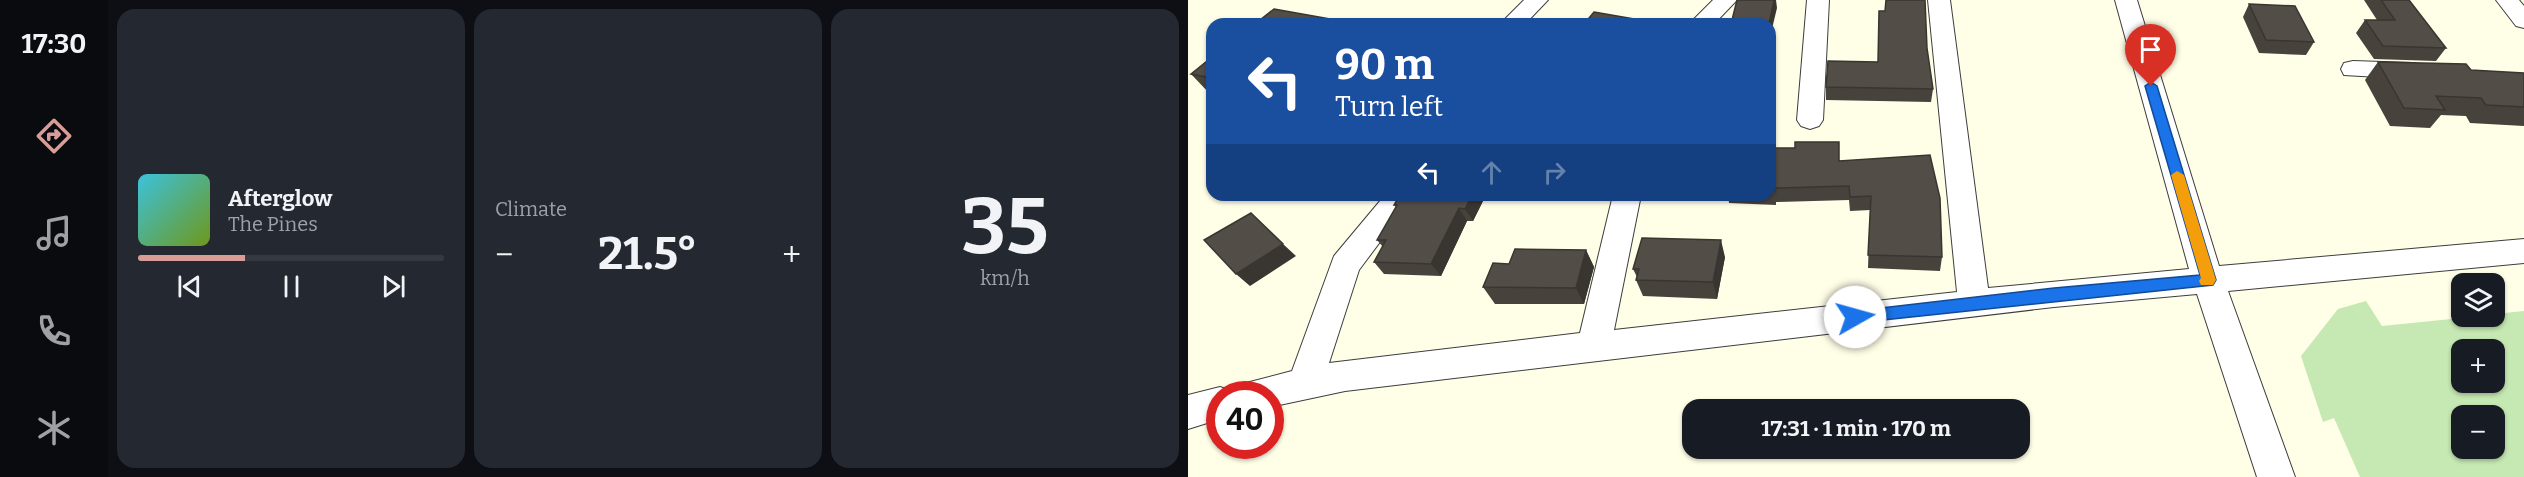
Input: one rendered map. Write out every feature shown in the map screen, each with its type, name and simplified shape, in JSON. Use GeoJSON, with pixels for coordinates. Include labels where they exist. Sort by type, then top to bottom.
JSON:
{"type":"FeatureCollection","features":[{"type":"Feature","properties":{"kind":"street"},"geometry":{"type":"LineString","coordinates":[[1518,18],[1537,0]]}},
{"type":"Feature","properties":{"kind":"street"},"geometry":{"type":"LineString","coordinates":[[1707,18],[1726,0]]}},
{"type":"Feature","properties":{"kind":"street"},"geometry":{"type":"LineString","coordinates":[[1810,120],[1818,0]]}},
{"type":"Feature","properties":{"kind":"street"},"geometry":{"type":"LineString","coordinates":[[1938,0],[1974,303]]}},
{"type":"Feature","properties":{"kind":"street"},"geometry":{"type":"LineString","coordinates":[[2126,0],[2208,280],[2276,477]]}},
{"type":"Feature","properties":{"kind":"street"},"geometry":{"type":"LineString","coordinates":[[2506,0],[2524,21]]}},
{"type":"Feature","properties":{"kind":"street"},"geometry":{"type":"LineString","coordinates":[[2354,69],[2433,71]]}},
{"type":"Feature","properties":{"kind":"street"},"geometry":{"type":"LineString","coordinates":[[1305,384],[1345,266],[1396,201]]}},
{"type":"Feature","properties":{"kind":"street"},"geometry":{"type":"LineString","coordinates":[[1594,347],[1626,201]]}},
{"type":"Feature","properties":{"kind":"street"},"geometry":{"type":"LineString","coordinates":[[1284,388],[1345,375],[1974,303],[2524,251]]}},
{"type":"Feature","properties":{"kind":"street"},"geometry":{"type":"LineString","coordinates":[[1188,412],[1206,407]]}},
{"type":"Feature","properties":{"kind":"green space"},"geometry":{"type":"Polygon","coordinates":[[[2366,301],[2382,326],[2451,319],[2451,327],[2505,327],[2505,313],[2524,311],[2524,477],[2360,477],[2334,418],[2323,422],[2301,356],[2338,309],[2366,301]]]}},
{"type":"Feature","properties":{"kind":"building"},"geometry":{"type":"Polygon","coordinates":[[[1737,0],[1774,0],[1770,18],[1732,18],[1737,0]]]}},
{"type":"Feature","properties":{"kind":"building"},"geometry":{"type":"Polygon","coordinates":[[[1886,0],[1925,0],[1927,48],[1933,89],[1826,87],[1828,61],[1878,62],[1879,11],[1885,11],[1886,0]]]}},
{"type":"Feature","properties":{"kind":"building"},"geometry":{"type":"Polygon","coordinates":[[[2381,0],[2409,0],[2446,48],[2383,46],[2365,20],[2395,20],[2381,0]]]}},
{"type":"Feature","properties":{"kind":"building"},"geometry":{"type":"Polygon","coordinates":[[[2249,4],[2295,6],[2314,42],[2266,40],[2249,4]]]}},
{"type":"Feature","properties":{"kind":"building"},"geometry":{"type":"Polygon","coordinates":[[[1274,9],[1325,18],[1263,18],[1274,9]]]}},
{"type":"Feature","properties":{"kind":"building"},"geometry":{"type":"Polygon","coordinates":[[[1594,12],[1629,18],[1589,18],[1594,12]]]}},
{"type":"Feature","properties":{"kind":"building"},"geometry":{"type":"Polygon","coordinates":[[[1206,62],[1206,77],[1191,74],[1206,62]]]}},
{"type":"Feature","properties":{"kind":"building"},"geometry":{"type":"Polygon","coordinates":[[[2378,62],[2466,64],[2471,70],[2524,73],[2524,107],[2486,105],[2481,98],[2436,96],[2445,110],[2404,108],[2378,62]]]}},
{"type":"Feature","properties":{"kind":"building"},"geometry":{"type":"Polygon","coordinates":[[[1795,142],[1839,142],[1839,161],[1930,155],[1940,198],[1942,257],[1868,255],[1871,196],[1850,197],[1849,186],[1776,188],[1776,148],[1795,148],[1795,142]]]}},
{"type":"Feature","properties":{"kind":"building"},"geometry":{"type":"Polygon","coordinates":[[[1396,201],[1469,201],[1465,209],[1459,208],[1431,264],[1374,262],[1386,240],[1377,240],[1397,205],[1394,205],[1396,201]]]}},
{"type":"Feature","properties":{"kind":"building"},"geometry":{"type":"Polygon","coordinates":[[[1251,213],[1283,244],[1236,274],[1204,240],[1251,213]]]}},
{"type":"Feature","properties":{"kind":"building"},"geometry":{"type":"Polygon","coordinates":[[[1642,238],[1721,240],[1713,282],[1636,280],[1639,269],[1633,269],[1642,238]]]}},
{"type":"Feature","properties":{"kind":"building"},"geometry":{"type":"Polygon","coordinates":[[[1515,249],[1586,250],[1576,288],[1483,287],[1493,263],[1509,264],[1515,249]]]}},
{"type":"Feature","properties":{"kind":"slow traffic"},"geometry":{"type":"LineString","coordinates":[[2177,175],[2208,280],[2206,281]]}},
{"type":"Feature","properties":{"kind":"route"},"geometry":{"type":"LineString","coordinates":[[1855,317],[2054,294],[2208,280],[2151,86]]}}]}
